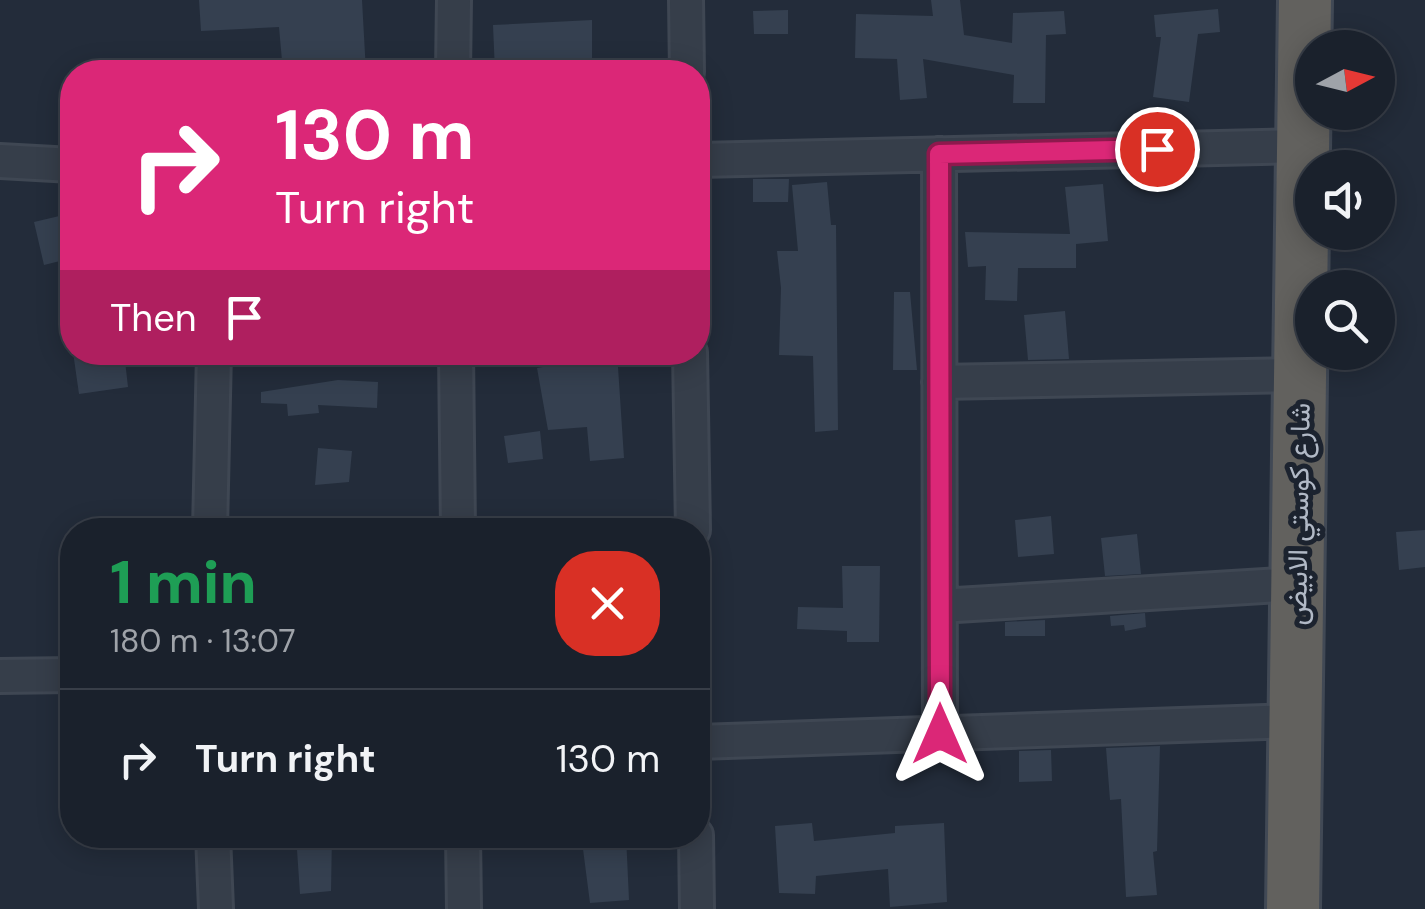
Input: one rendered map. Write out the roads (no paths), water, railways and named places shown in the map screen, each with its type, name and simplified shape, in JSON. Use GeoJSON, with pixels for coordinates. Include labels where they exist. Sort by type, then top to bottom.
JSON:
{"type":"FeatureCollection","features":[{"type":"Feature","properties":{"kind":"highway","name":"شارع كوستي الابيض"},"geometry":{"type":"LineString","coordinates":[[1293,909],[1305,0]]}},
{"type":"Feature","properties":{"kind":"street"},"geometry":{"type":"LineString","coordinates":[[453,60],[454,0]]}},
{"type":"Feature","properties":{"kind":"street"},"geometry":{"type":"LineString","coordinates":[[686,0],[687,60]]}},
{"type":"Feature","properties":{"kind":"street"},"geometry":{"type":"LineString","coordinates":[[710,160],[1303,146]]}},
{"type":"Feature","properties":{"kind":"street"},"geometry":{"type":"LineString","coordinates":[[939,154],[940,734]]}},
{"type":"Feature","properties":{"kind":"street"},"geometry":{"type":"LineString","coordinates":[[0,161],[60,164]]}},
{"type":"Feature","properties":{"kind":"street"},"geometry":{"type":"LineString","coordinates":[[210,518],[214,365]]}},
{"type":"Feature","properties":{"kind":"street"},"geometry":{"type":"LineString","coordinates":[[456,365],[458,518]]}},
{"type":"Feature","properties":{"kind":"street"},"geometry":{"type":"LineString","coordinates":[[690,365],[693,518]]}},
{"type":"Feature","properties":{"kind":"street"},"geometry":{"type":"LineString","coordinates":[[940,382],[1300,375]]}},
{"type":"Feature","properties":{"kind":"street"},"geometry":{"type":"LineString","coordinates":[[940,606],[1297,584]]}},
{"type":"Feature","properties":{"kind":"street"},"geometry":{"type":"LineString","coordinates":[[0,676],[60,675]]}},
{"type":"Feature","properties":{"kind":"street"},"geometry":{"type":"LineString","coordinates":[[710,742],[1295,721]]}},
{"type":"Feature","properties":{"kind":"street"},"geometry":{"type":"LineString","coordinates":[[214,848],[216,909]]}},
{"type":"Feature","properties":{"kind":"street"},"geometry":{"type":"LineString","coordinates":[[463,848],[464,909]]}},
{"type":"Feature","properties":{"kind":"street"},"geometry":{"type":"LineString","coordinates":[[696,848],[698,909]]}}]}
